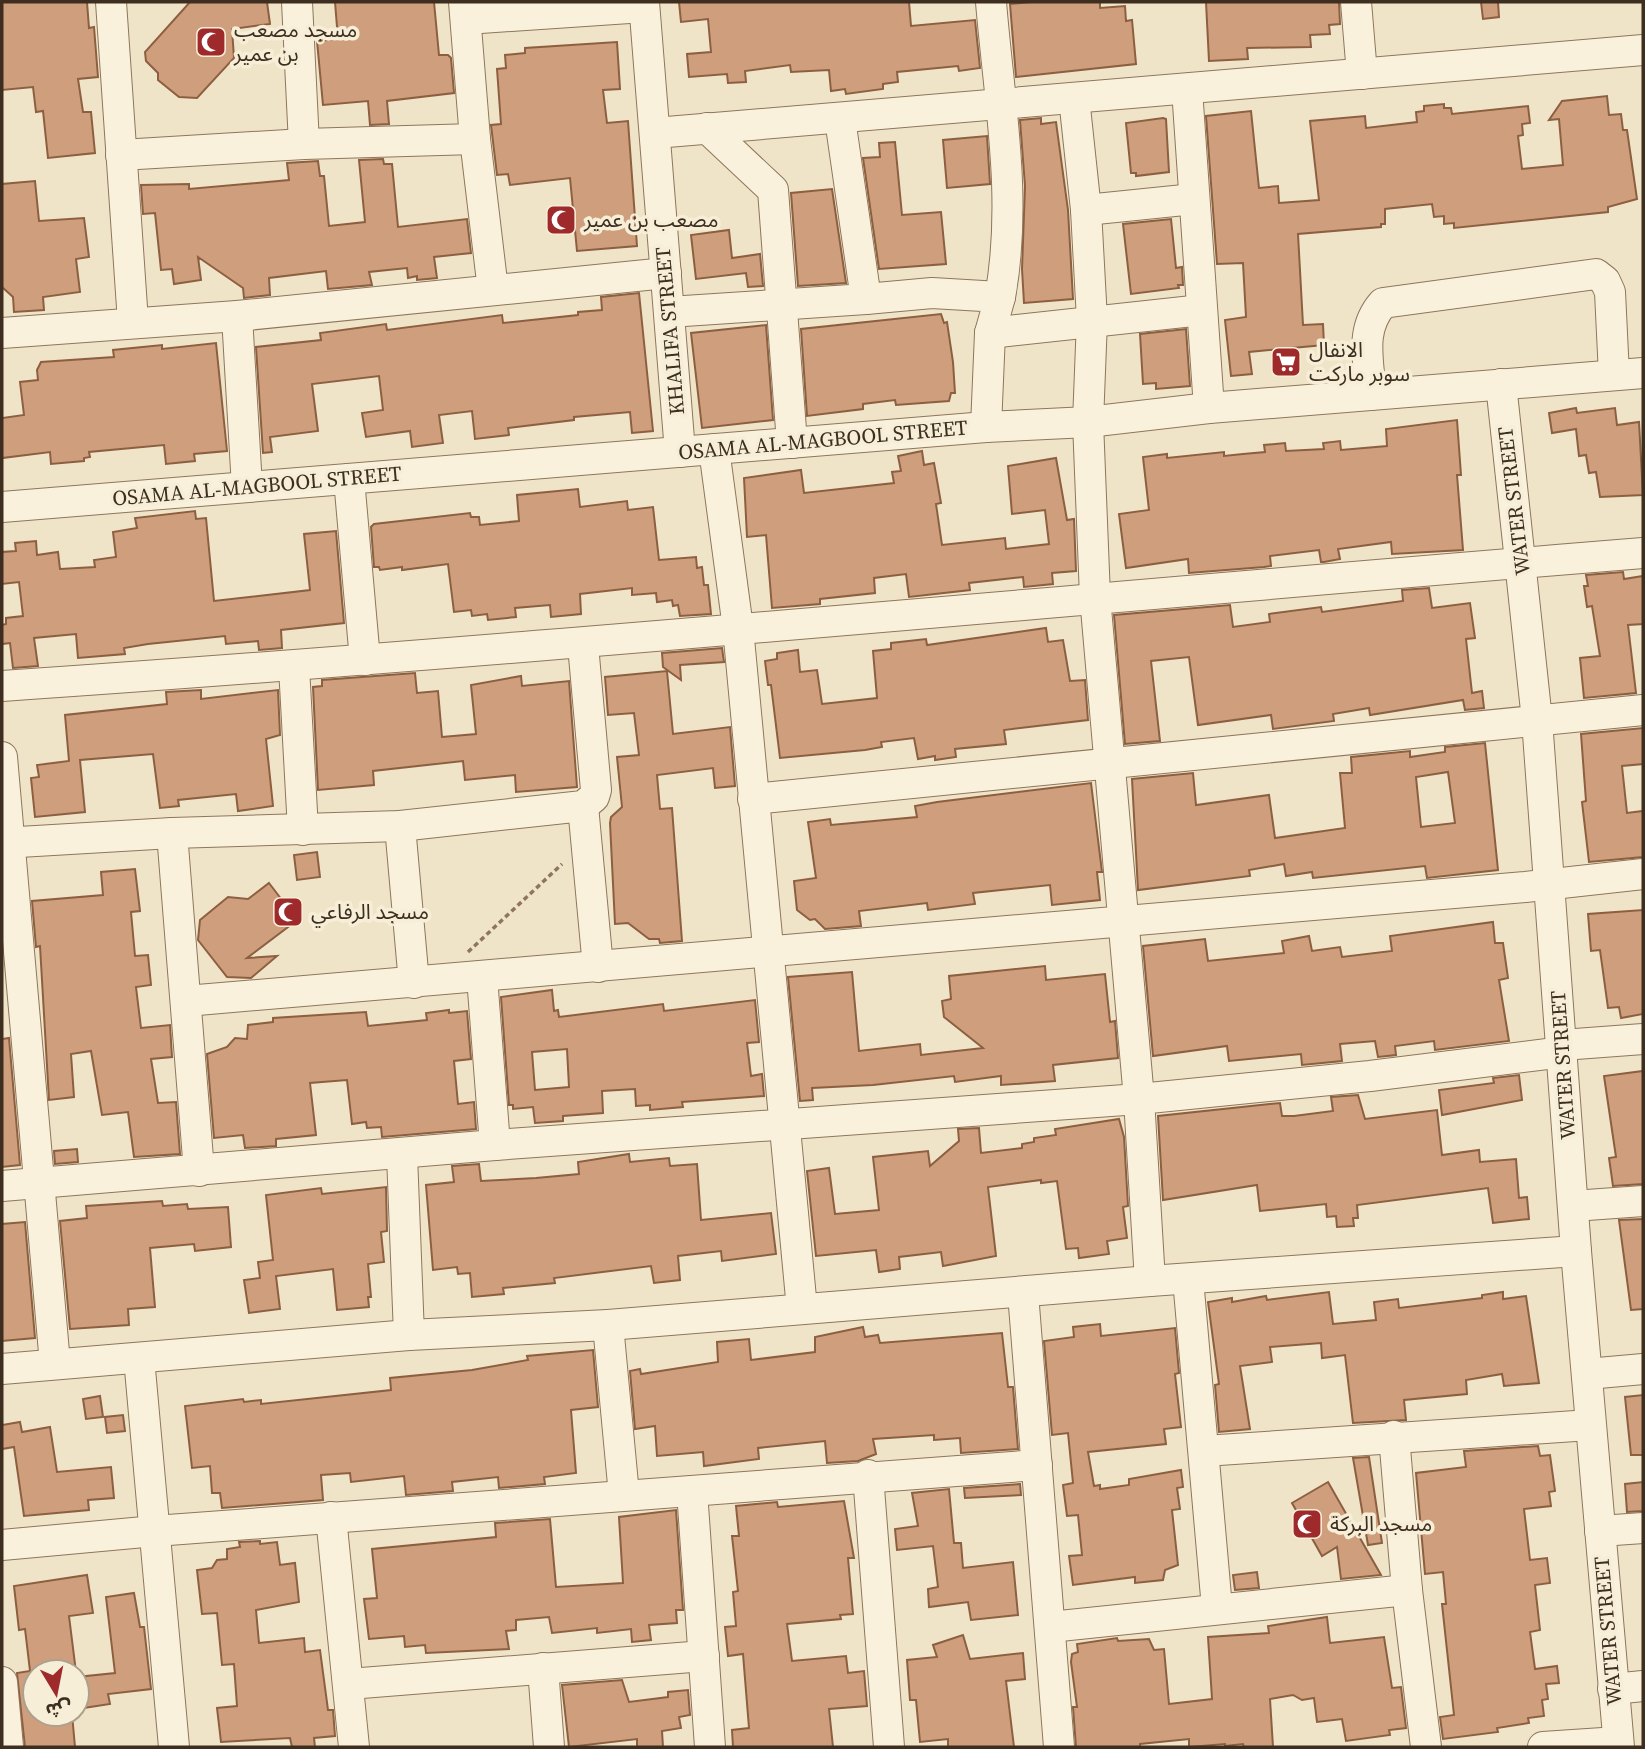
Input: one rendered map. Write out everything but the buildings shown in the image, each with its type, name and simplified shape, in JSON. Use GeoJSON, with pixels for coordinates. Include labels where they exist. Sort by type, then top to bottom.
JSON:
{"type":"FeatureCollection","features":[{"type":"Feature","properties":{"kind":"street"},"geometry":{"type":"LineString","coordinates":[[111,2],[133,322]]}},
{"type":"Feature","properties":{"kind":"street"},"geometry":{"type":"LineString","coordinates":[[297,2],[304,144]]}},
{"type":"Feature","properties":{"kind":"street"},"geometry":{"type":"LineString","coordinates":[[986,427],[990,333],[1000,298],[1009,228],[991,2]]}},
{"type":"Feature","properties":{"kind":"street"},"geometry":{"type":"LineString","coordinates":[[1356,2],[1362,74]]}},
{"type":"Feature","properties":{"kind":"street"},"geometry":{"type":"LineString","coordinates":[[492,290],[475,139],[465,11],[644,4]]}},
{"type":"Feature","properties":{"kind":"street","name":"KHALIFA STREET"},"geometry":{"type":"LineString","coordinates":[[644,4],[680,452]]}},
{"type":"Feature","properties":{"kind":"street"},"geometry":{"type":"LineString","coordinates":[[654,132],[840,119],[1643,50]]}},
{"type":"Feature","properties":{"kind":"street"},"geometry":{"type":"LineString","coordinates":[[1187,89],[1209,408]]}},
{"type":"Feature","properties":{"kind":"street"},"geometry":{"type":"LineString","coordinates":[[1074,98],[1086,210],[1092,320],[1088,422],[1095,597],[1139,1099],[1150,1281]]}},
{"type":"Feature","properties":{"kind":"street"},"geometry":{"type":"LineString","coordinates":[[840,119],[866,299]]}},
{"type":"Feature","properties":{"kind":"street"},"geometry":{"type":"LineString","coordinates":[[707,128],[773,190],[792,443]]}},
{"type":"Feature","properties":{"kind":"street"},"geometry":{"type":"LineString","coordinates":[[121,155],[304,144],[475,139]]}},
{"type":"Feature","properties":{"kind":"street"},"geometry":{"type":"LineString","coordinates":[[1086,210],[1194,200]]}},
{"type":"Feature","properties":{"kind":"street"},"geometry":{"type":"LineString","coordinates":[[2,333],[237,316],[666,273]]}},
{"type":"Feature","properties":{"kind":"street"},"geometry":{"type":"LineString","coordinates":[[1371,395],[1367,333],[1370,317],[1383,303],[1596,274],[1605,281],[1609,292],[1614,375]]}},
{"type":"Feature","properties":{"kind":"street"},"geometry":{"type":"LineString","coordinates":[[669,312],[932,293],[1000,298]]}},
{"type":"Feature","properties":{"kind":"street"},"geometry":{"type":"LineString","coordinates":[[990,333],[1202,310]]}},
{"type":"Feature","properties":{"kind":"street"},"geometry":{"type":"LineString","coordinates":[[237,316],[247,487]]}},
{"type":"Feature","properties":{"kind":"street","name":"OSAMA AL-MAGBOOL STREET"},"geometry":{"type":"LineString","coordinates":[[2,507],[986,427],[1088,422],[1209,408],[1643,373]]}},
{"type":"Feature","properties":{"kind":"street","name":"WATER STREET"},"geometry":{"type":"LineString","coordinates":[[1501,384],[1537,720],[1576,1251],[1618,1745]]}},
{"type":"Feature","properties":{"kind":"street"},"geometry":{"type":"LineString","coordinates":[[714,449],[738,628],[787,1122],[802,1309]]}},
{"type":"Feature","properties":{"kind":"street"},"geometry":{"type":"LineString","coordinates":[[349,479],[365,660]]}},
{"type":"Feature","properties":{"kind":"street"},"geometry":{"type":"LineString","coordinates":[[2,686],[583,645],[738,628],[1095,597],[1643,553]]}},
{"type":"Feature","properties":{"kind":"street"},"geometry":{"type":"LineString","coordinates":[[5,843],[172,833],[400,826],[583,806],[594,797],[596,790],[583,645]]}},
{"type":"Feature","properties":{"kind":"street"},"geometry":{"type":"LineString","coordinates":[[293,667],[303,830]]}},
{"type":"Feature","properties":{"kind":"street"},"geometry":{"type":"LineString","coordinates":[[753,799],[1643,710]]}},
{"type":"Feature","properties":{"kind":"street"},"geometry":{"type":"LineString","coordinates":[[2,757],[14,1027],[39,1184],[55,1364]]}},
{"type":"Feature","properties":{"kind":"street"},"geometry":{"type":"LineString","coordinates":[[583,806],[598,967]]}},
{"type":"Feature","properties":{"kind":"street"},"geometry":{"type":"LineString","coordinates":[[400,826],[425,982]]}},
{"type":"Feature","properties":{"kind":"street"},"geometry":{"type":"LineString","coordinates":[[172,833],[199,1171]]}},
{"type":"Feature","properties":{"kind":"street"},"geometry":{"type":"LineString","coordinates":[[186,1001],[1643,874]]}},
{"type":"Feature","properties":{"kind":"street"},"geometry":{"type":"LineString","coordinates":[[482,977],[495,1145]]}},
{"type":"Feature","properties":{"kind":"street"},"geometry":{"type":"LineString","coordinates":[[2,1186],[787,1122],[1139,1099],[1370,1076],[1643,1039]]}},
{"type":"Feature","properties":{"kind":"street"},"geometry":{"type":"LineString","coordinates":[[402,1154],[409,1335]]}},
{"type":"Feature","properties":{"kind":"street"},"geometry":{"type":"LineString","coordinates":[[1573,1206],[1643,1201]]}},
{"type":"Feature","properties":{"kind":"street"},"geometry":{"type":"LineString","coordinates":[[2,1369],[409,1335],[608,1325],[1150,1281],[1576,1251]]}},
{"type":"Feature","properties":{"kind":"street"},"geometry":{"type":"LineString","coordinates":[[1188,1279],[1217,1608]]}},
{"type":"Feature","properties":{"kind":"street"},"geometry":{"type":"LineString","coordinates":[[1023,1293],[1059,1747]]}},
{"type":"Feature","properties":{"kind":"street"},"geometry":{"type":"LineString","coordinates":[[608,1325],[624,1495]]}},
{"type":"Feature","properties":{"kind":"street"},"geometry":{"type":"LineString","coordinates":[[138,1358],[174,1747]]}},
{"type":"Feature","properties":{"kind":"street"},"geometry":{"type":"LineString","coordinates":[[1587,1374],[1643,1369]]}},
{"type":"Feature","properties":{"kind":"street"},"geometry":{"type":"LineString","coordinates":[[1203,1451],[1591,1424]]}},
{"type":"Feature","properties":{"kind":"street"},"geometry":{"type":"LineString","coordinates":[[1394,1436],[1406,1590],[1426,1747]]}},
{"type":"Feature","properties":{"kind":"street"},"geometry":{"type":"LineString","coordinates":[[2,1545],[868,1475],[1037,1465]]}},
{"type":"Feature","properties":{"kind":"street"},"geometry":{"type":"LineString","coordinates":[[868,1475],[888,1747]]}},
{"type":"Feature","properties":{"kind":"street"},"geometry":{"type":"LineString","coordinates":[[692,1491],[710,1747]]}},
{"type":"Feature","properties":{"kind":"street"},"geometry":{"type":"LineString","coordinates":[[331,1517],[354,1747]]}},
{"type":"Feature","properties":{"kind":"street"},"geometry":{"type":"LineString","coordinates":[[1600,1531],[1643,1528]]}},
{"type":"Feature","properties":{"kind":"street"},"geometry":{"type":"LineString","coordinates":[[1050,1627],[1406,1590]]}},
{"type":"Feature","properties":{"kind":"street"},"geometry":{"type":"LineString","coordinates":[[349,1684],[704,1656]]}},
{"type":"Feature","properties":{"kind":"street"},"geometry":{"type":"LineString","coordinates":[[543,1668],[549,1747]]}},
{"type":"Feature","properties":{"kind":"street"},"geometry":{"type":"LineString","coordinates":[[1613,1689],[1643,1686]]}},
{"type":"Feature","properties":{"kind":"street"},"geometry":{"type":"LineString","coordinates":[[3,1700],[8,1747]]}},
{"type":"Feature","properties":{"kind":"street"},"geometry":{"type":"LineString","coordinates":[[1543,1747],[1618,1745]]}},
{"type":"Feature","properties":{"kind":"path"},"geometry":{"type":"LineString","coordinates":[[425,982],[552,871],[587,847]]}},
{"type":"Feature","properties":{"kind":"place","name":"مسجد مصعب بن عمير"},"geometry":{"type":"Point","coordinates":[211,42]}},
{"type":"Feature","properties":{"kind":"place","name":"مصعب بن عمير"},"geometry":{"type":"Point","coordinates":[561,220]}},
{"type":"Feature","properties":{"kind":"place","name":"الانفال سوبر ماركت"},"geometry":{"type":"Point","coordinates":[1286,362]}},
{"type":"Feature","properties":{"kind":"place","name":"مسجد الرفاعي"},"geometry":{"type":"Point","coordinates":[288,912]}},
{"type":"Feature","properties":{"kind":"place","name":"مسجد البركة"},"geometry":{"type":"Point","coordinates":[1307,1524]}}]}
